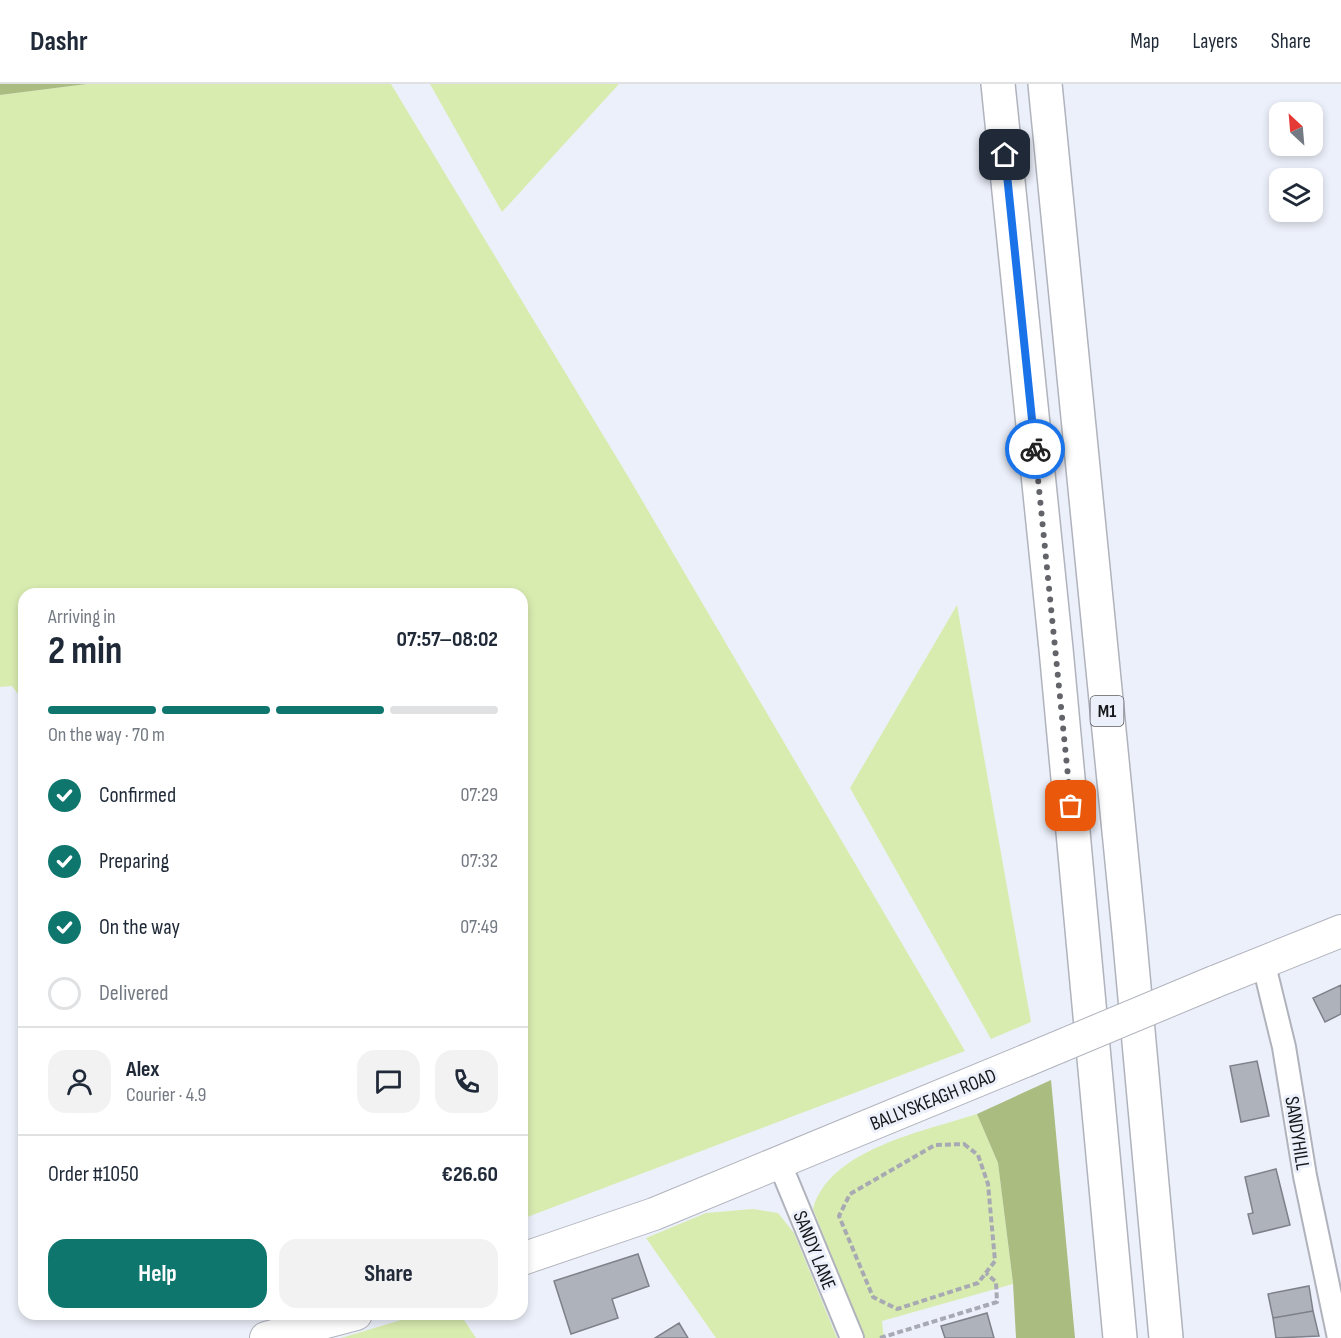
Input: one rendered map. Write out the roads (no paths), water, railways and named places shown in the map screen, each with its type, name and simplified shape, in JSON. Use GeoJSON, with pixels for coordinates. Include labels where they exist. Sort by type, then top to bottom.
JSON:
{"type":"FeatureCollection","features":[{"type":"Feature","properties":{"kind":"highway","name":"M1"},"geometry":{"type":"LineString","coordinates":[[998,84],[1058,672],[1120,1338]]}},
{"type":"Feature","properties":{"kind":"highway","name":"M1"},"geometry":{"type":"LineString","coordinates":[[1045,84],[1128,920],[1166,1338]]}},
{"type":"Feature","properties":{"kind":"main road","name":"BALLYSKEAGH ROAD"},"geometry":{"type":"LineString","coordinates":[[528,1257],[654,1214],[1214,981],[1341,931]]}},
{"type":"Feature","properties":{"kind":"main road"},"geometry":{"type":"LineString","coordinates":[[266,1338],[334,1320]]}},
{"type":"Feature","properties":{"kind":"street","name":"SANDYHILL"},"geometry":{"type":"LineString","coordinates":[[1263,961],[1284,1047],[1305,1176],[1336,1304],[1339,1338]]}},
{"type":"Feature","properties":{"kind":"street","name":"SANDY LANE"},"geometry":{"type":"LineString","coordinates":[[779,1162],[852,1338]]}}]}
